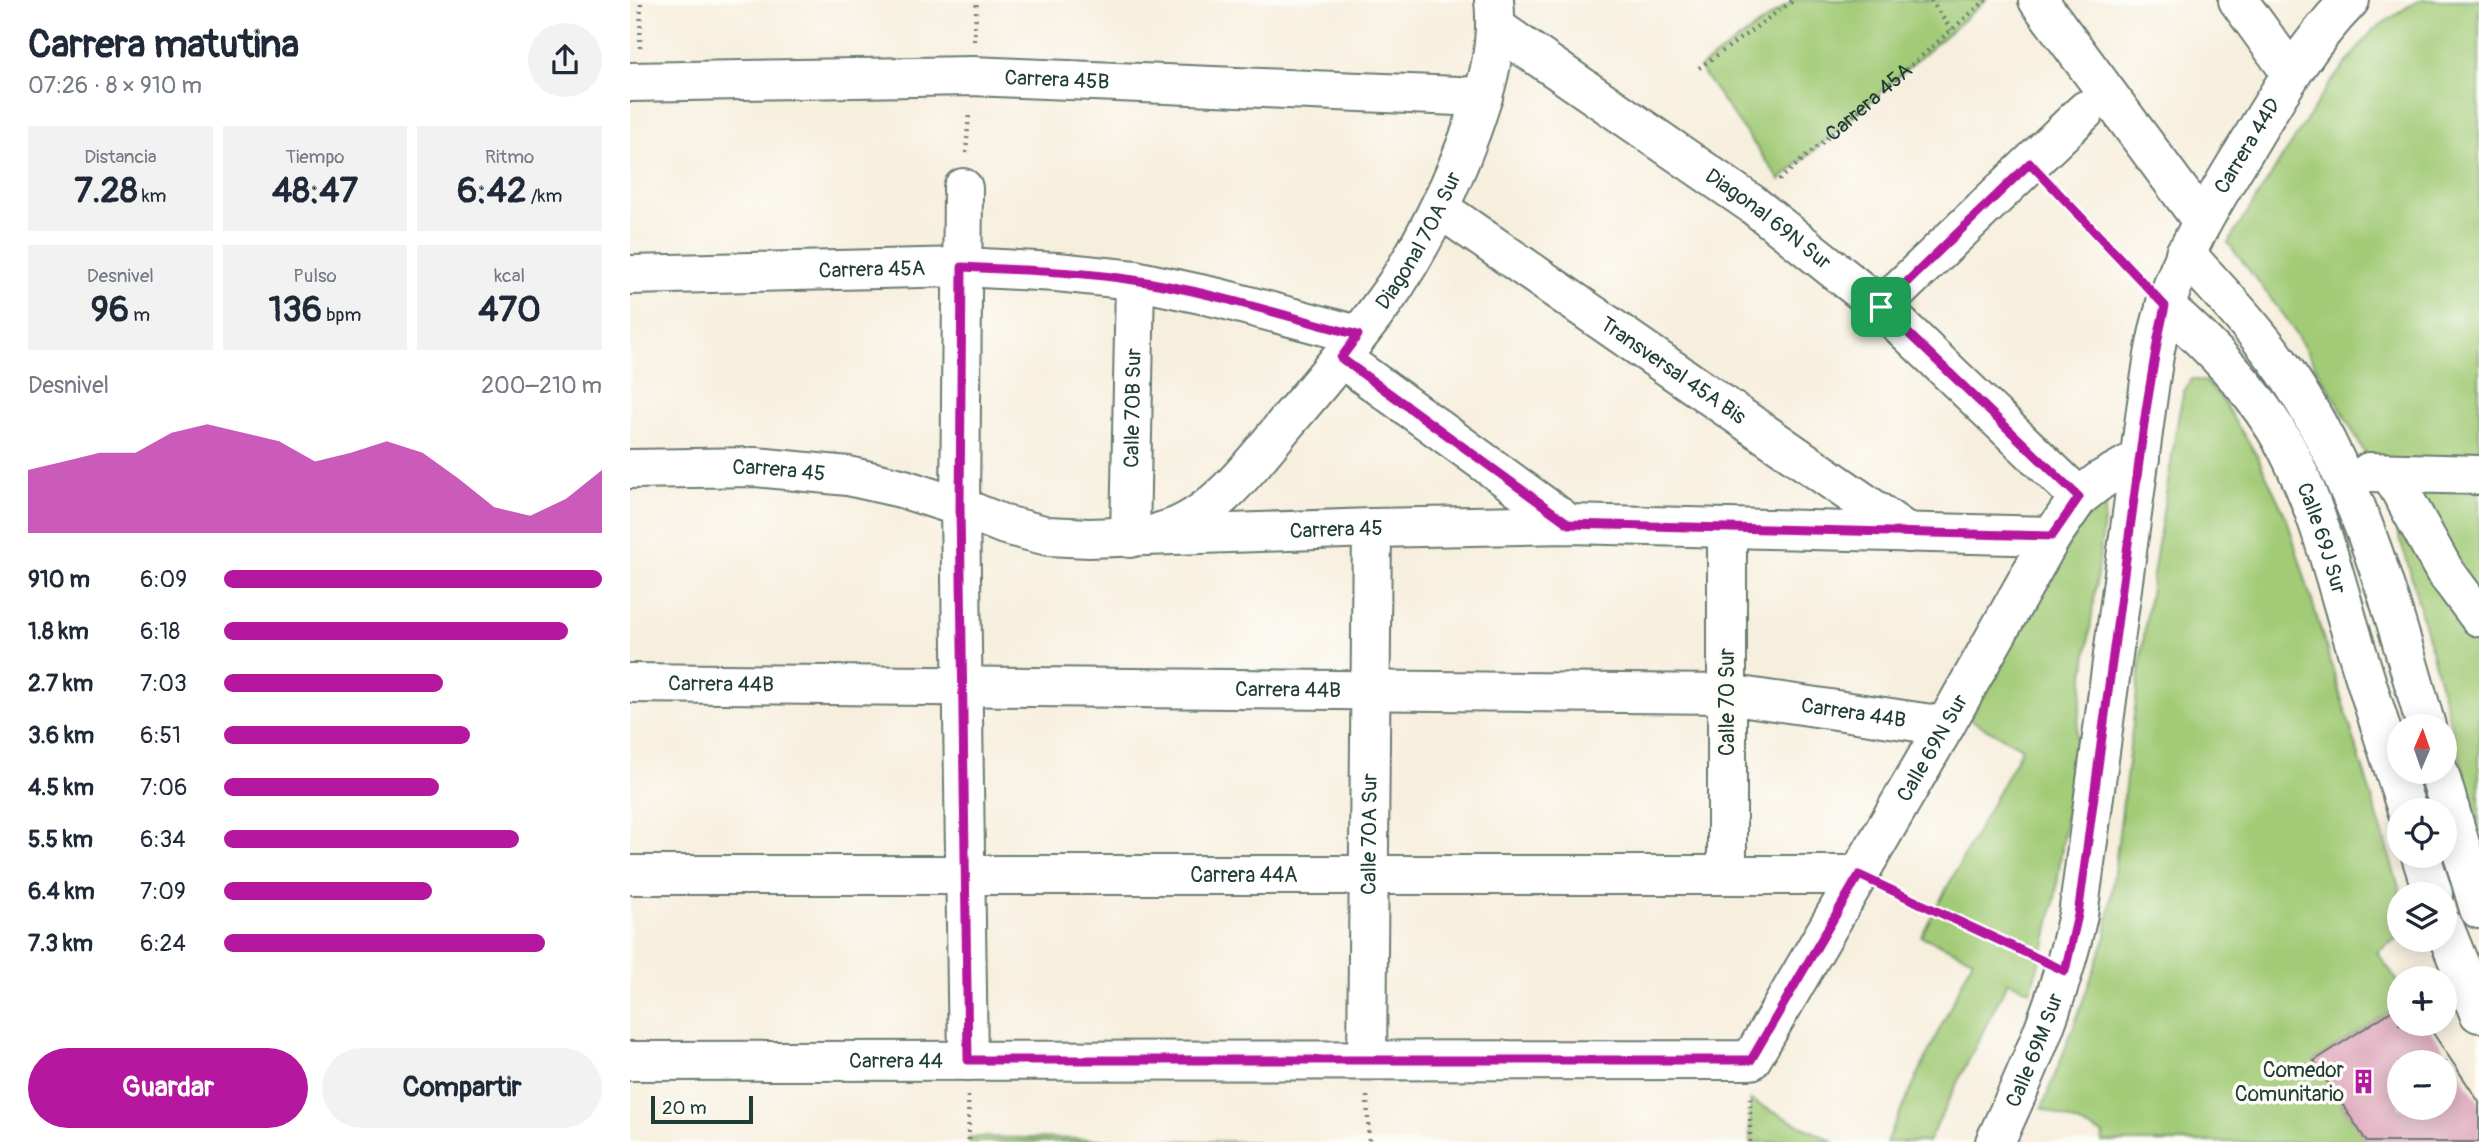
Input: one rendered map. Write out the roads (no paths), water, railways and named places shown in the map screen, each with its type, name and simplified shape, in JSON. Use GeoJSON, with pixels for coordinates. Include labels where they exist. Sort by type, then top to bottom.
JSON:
{"type":"FeatureCollection","features":[{"type":"Feature","properties":{"kind":"street","name":"Calle 69J Sur"},"geometry":{"type":"LineString","coordinates":[[2038,0],[2284,370],[2324,435],[2372,545],[2422,714]]}},
{"type":"Feature","properties":{"kind":"street"},"geometry":{"type":"LineString","coordinates":[[2238,0],[2291,73]]}},
{"type":"Feature","properties":{"kind":"street","name":"Carrera 44D"},"geometry":{"type":"LineString","coordinates":[[2165,306],[2194,237],[2291,73],[2322,30],[2350,0]]}},
{"type":"Feature","properties":{"kind":"street","name":"Diagonal 70A Sur"},"geometry":{"type":"LineString","coordinates":[[1130,538],[1169,530],[1198,514],[1217,499],[1242,475],[1349,347],[1394,286],[1439,208],[1464,149],[1491,69],[1494,14]]}},
{"type":"Feature","properties":{"kind":"street","name":"Diagonal 69N Sur"},"geometry":{"type":"LineString","coordinates":[[1494,14],[1752,204],[1881,307],[2079,497]]}},
{"type":"Feature","properties":{"kind":"street","name":"Carrera 45B"},"geometry":{"type":"LineString","coordinates":[[635,82],[972,76],[1483,97]]}},
{"type":"Feature","properties":{"kind":"street"},"geometry":{"type":"LineString","coordinates":[[1881,307],[2086,110]]}},
{"type":"Feature","properties":{"kind":"street"},"geometry":{"type":"LineString","coordinates":[[963,188],[960,507],[968,1060]]}},
{"type":"Feature","properties":{"kind":"street","name":"Transversal 45A Bis"},"geometry":{"type":"LineString","coordinates":[[1439,208],[1909,533]]}},
{"type":"Feature","properties":{"kind":"street","name":"Carrera 45A"},"geometry":{"type":"LineString","coordinates":[[630,275],[962,267],[1057,272],[1135,280],[1219,298],[1349,347]]}},
{"type":"Feature","properties":{"kind":"street","name":"Calle 70B Sur"},"geometry":{"type":"LineString","coordinates":[[1130,538],[1135,280]]}},
{"type":"Feature","properties":{"kind":"street","name":"Calle 69J Sur"},"geometry":{"type":"LineString","coordinates":[[2165,306],[2204,341],[2244,387],[2284,445],[2302,480],[2327,551],[2403,798]]}},
{"type":"Feature","properties":{"kind":"street"},"geometry":{"type":"LineString","coordinates":[[2140,458],[2165,306]]}},
{"type":"Feature","properties":{"kind":"street"},"geometry":{"type":"LineString","coordinates":[[1349,347],[1569,524]]}},
{"type":"Feature","properties":{"kind":"street","name":"Calle 69N Sur"},"geometry":{"type":"LineString","coordinates":[[1751,1060],[2052,536],[2079,497],[2101,480],[2140,458]]}},
{"type":"Feature","properties":{"kind":"street","name":"Calle 69M Sur"},"geometry":{"type":"LineString","coordinates":[[1995,1142],[2035,1056],[2065,971],[2078,915],[2140,458]]}},
{"type":"Feature","properties":{"kind":"street","name":"Carrera 45"},"geometry":{"type":"LineString","coordinates":[[630,469],[756,467],[848,476],[901,488],[1005,525],[1048,536],[1130,538],[1372,528],[1569,524],[2052,536]]}},
{"type":"Feature","properties":{"kind":"street"},"geometry":{"type":"LineString","coordinates":[[2341,470],[2390,474],[2479,475]]}},
{"type":"Feature","properties":{"kind":"street"},"geometry":{"type":"LineString","coordinates":[[2390,474],[2444,570],[2479,617]]}},
{"type":"Feature","properties":{"kind":"street","name":"Calle 70A Sur"},"geometry":{"type":"LineString","coordinates":[[1367,1060],[1372,528]]}},
{"type":"Feature","properties":{"kind":"street","name":"Calle 70 Sur"},"geometry":{"type":"LineString","coordinates":[[1727,528],[1727,875]]}},
{"type":"Feature","properties":{"kind":"street","name":"Carrera 44B"},"geometry":{"type":"LineString","coordinates":[[630,683],[1727,694],[1945,726]]}},
{"type":"Feature","properties":{"kind":"street"},"geometry":{"type":"LineString","coordinates":[[2443,784],[2479,909]]}},
{"type":"Feature","properties":{"kind":"street","name":"Carrera 44A"},"geometry":{"type":"LineString","coordinates":[[630,875],[1859,875]]}},
{"type":"Feature","properties":{"kind":"street"},"geometry":{"type":"LineString","coordinates":[[2454,952],[2479,1013]]}},
{"type":"Feature","properties":{"kind":"street","name":"Carrera 44"},"geometry":{"type":"LineString","coordinates":[[630,1061],[1751,1060]]}},
{"type":"Feature","properties":{"kind":"place","name":"Comedor Comunitario"},"geometry":{"type":"Point","coordinates":[2364,1082]}}]}
